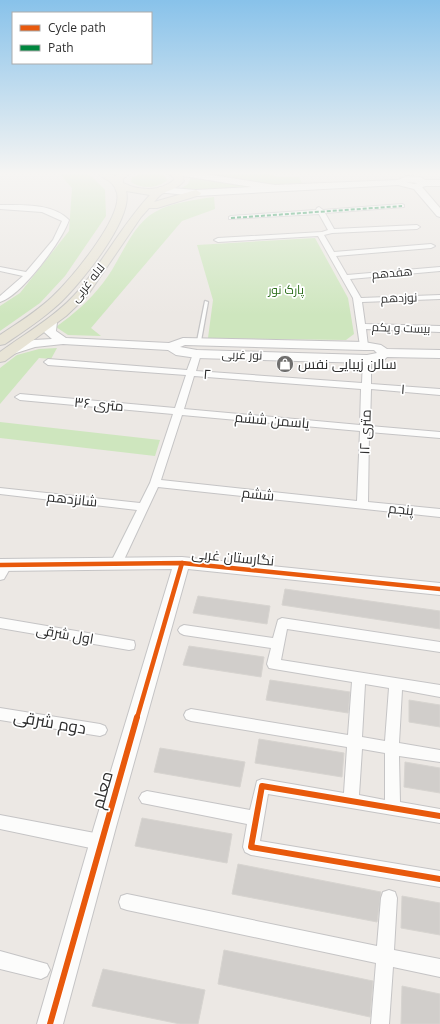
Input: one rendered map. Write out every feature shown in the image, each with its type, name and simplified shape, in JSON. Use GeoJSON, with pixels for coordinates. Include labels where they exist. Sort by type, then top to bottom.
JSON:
{"type":"FeatureCollection","features":[{"type":"Feature","properties":{"kind":"main road","name":"لاله غربی"},"geometry":{"type":"LineString","coordinates":[[0,341],[58,298],[83,270],[116,220]]}},
{"type":"Feature","properties":{"kind":"main road","name":"لاله غربی"},"geometry":{"type":"LineString","coordinates":[[5,354],[50,322],[83,293],[134,220]]}},
{"type":"Feature","properties":{"kind":"street"},"geometry":{"type":"LineString","coordinates":[[0,300],[29,275],[63,230],[66,220]]}},
{"type":"Feature","properties":{"kind":"street"},"geometry":{"type":"LineString","coordinates":[[326,220],[332,231]]}},
{"type":"Feature","properties":{"kind":"street"},"geometry":{"type":"LineString","coordinates":[[218,240],[320,234],[332,231],[417,227]]}},
{"type":"Feature","properties":{"kind":"street"},"geometry":{"type":"LineString","coordinates":[[320,234],[358,300],[364,346]]}},
{"type":"Feature","properties":{"kind":"street"},"geometry":{"type":"LineString","coordinates":[[332,254],[431,246]]}},
{"type":"Feature","properties":{"kind":"street"},"geometry":{"type":"LineString","coordinates":[[0,268],[29,275]]}},
{"type":"Feature","properties":{"kind":"street","name":"هفدهم"},"geometry":{"type":"LineString","coordinates":[[345,277],[440,269]]}},
{"type":"Feature","properties":{"kind":"street","name":"نوزدهم"},"geometry":{"type":"LineString","coordinates":[[358,300],[440,297]]}},
{"type":"Feature","properties":{"kind":"street"},"geometry":{"type":"LineString","coordinates":[[50,322],[50,332],[63,341]]}},
{"type":"Feature","properties":{"kind":"street","name":"بیست و یکم"},"geometry":{"type":"LineString","coordinates":[[361,326],[440,329]]}},
{"type":"Feature","properties":{"kind":"street","name":"نور غربی"},"geometry":{"type":"LineString","coordinates":[[5,354],[34,344],[63,341],[171,347],[180,352],[197,354],[367,359],[379,358],[384,353]]}},
{"type":"Feature","properties":{"kind":"street","name":"نور غربی"},"geometry":{"type":"LineString","coordinates":[[171,347],[183,341],[200,341],[364,346],[377,347],[384,353],[440,354]]}},
{"type":"Feature","properties":{"kind":"street"},"geometry":{"type":"LineString","coordinates":[[116,564],[155,483],[197,354]]}},
{"type":"Feature","properties":{"kind":"street","name":"۱۲ متری"},"geometry":{"type":"LineString","coordinates":[[362,505],[367,359]]}},
{"type":"Feature","properties":{"kind":"street","name":"۲"},"geometry":{"type":"LineString","coordinates":[[48,362],[366,386]]}},
{"type":"Feature","properties":{"kind":"street","name":"۱"},"geometry":{"type":"LineString","coordinates":[[366,386],[440,392]]}},
{"type":"Feature","properties":{"kind":"street","name":"۳۶ متری"},"geometry":{"type":"LineString","coordinates":[[20,397],[178,412]]}},
{"type":"Feature","properties":{"kind":"street","name":"یاسمن ششم"},"geometry":{"type":"LineString","coordinates":[[178,412],[365,428]]}},
{"type":"Feature","properties":{"kind":"street"},"geometry":{"type":"LineString","coordinates":[[365,428],[440,435]]}},
{"type":"Feature","properties":{"kind":"street","name":"ششم"},"geometry":{"type":"LineString","coordinates":[[155,483],[362,505]]}},
{"type":"Feature","properties":{"kind":"street","name":"شانزدهم"},"geometry":{"type":"LineString","coordinates":[[0,491],[143,507]]}},
{"type":"Feature","properties":{"kind":"street","name":"پنجم"},"geometry":{"type":"LineString","coordinates":[[362,505],[440,513]]}},
{"type":"Feature","properties":{"kind":"street","name":"نگارستان غربی"},"geometry":{"type":"LineString","coordinates":[[2,568],[116,564],[182,564],[440,589]]}},
{"type":"Feature","properties":{"kind":"street","name":"معلم"},"geometry":{"type":"LineString","coordinates":[[50,1024],[100,842],[182,564]]}},
{"type":"Feature","properties":{"kind":"street","name":"اول شرقی"},"geometry":{"type":"LineString","coordinates":[[0,623],[129,645]]}},
{"type":"Feature","properties":{"kind":"street"},"geometry":{"type":"LineString","coordinates":[[440,647],[282,624],[274,664],[440,691]]}},
{"type":"Feature","properties":{"kind":"street"},"geometry":{"type":"LineString","coordinates":[[184,630],[278,644]]}},
{"type":"Feature","properties":{"kind":"street"},"geometry":{"type":"LineString","coordinates":[[351,801],[358,678]]}},
{"type":"Feature","properties":{"kind":"street"},"geometry":{"type":"LineString","coordinates":[[393,808],[392,748],[396,684]]}},
{"type":"Feature","properties":{"kind":"street","name":"دوم شرقی"},"geometry":{"type":"LineString","coordinates":[[0,714],[100,730]]}},
{"type":"Feature","properties":{"kind":"street"},"geometry":{"type":"LineString","coordinates":[[191,715],[440,756]]}},
{"type":"Feature","properties":{"kind":"street"},"geometry":{"type":"LineString","coordinates":[[440,816],[262,786],[251,847],[440,880]]}},
{"type":"Feature","properties":{"kind":"street"},"geometry":{"type":"LineString","coordinates":[[147,798],[256,818]]}},
{"type":"Feature","properties":{"kind":"street"},"geometry":{"type":"LineString","coordinates":[[0,822],[100,842]]}},
{"type":"Feature","properties":{"kind":"street"},"geometry":{"type":"LineString","coordinates":[[380,1024],[389,898]]}},
{"type":"Feature","properties":{"kind":"street"},"geometry":{"type":"LineString","coordinates":[[127,902],[440,968]]}},
{"type":"Feature","properties":{"kind":"street"},"geometry":{"type":"LineString","coordinates":[[0,960],[41,970]]}},
{"type":"Feature","properties":{"kind":"lane"},"geometry":{"type":"LineString","coordinates":[[200,341],[206,302]]}},
{"type":"Feature","properties":{"kind":"green space"},"geometry":{"type":"Polygon","coordinates":[[[70,220],[103,220],[65,276],[40,303],[0,331],[0,306],[20,293],[69,231],[70,220]]]}},
{"type":"Feature","properties":{"kind":"green space"},"geometry":{"type":"Polygon","coordinates":[[[145,220],[185,220],[182,221],[91,328],[101,336],[68,335],[56,327],[81,307],[98,290],[139,226],[145,220]]]}},
{"type":"Feature","properties":{"kind":"green space","name":"پارک نور"},"geometry":{"type":"Polygon","coordinates":[[[315,238],[348,298],[354,334],[346,340],[208,338],[213,300],[197,245],[315,238]]]}},
{"type":"Feature","properties":{"kind":"green space"},"geometry":{"type":"Polygon","coordinates":[[[57,348],[51,359],[39,358],[0,404],[0,368],[17,355],[39,349],[57,348]]]}},
{"type":"Feature","properties":{"kind":"green space"},"geometry":{"type":"Polygon","coordinates":[[[0,422],[160,440],[155,456],[0,438],[0,422]]]}},
{"type":"Feature","properties":{"kind":"building"},"geometry":{"type":"Polygon","coordinates":[[[285,589],[440,611],[440,629],[282,605],[285,589]]]}},
{"type":"Feature","properties":{"kind":"building"},"geometry":{"type":"Polygon","coordinates":[[[198,596],[270,606],[267,624],[193,613],[198,596]]]}},
{"type":"Feature","properties":{"kind":"building"},"geometry":{"type":"Polygon","coordinates":[[[189,646],[264,657],[261,677],[183,665],[189,646]]]}},
{"type":"Feature","properties":{"kind":"building"},"geometry":{"type":"Polygon","coordinates":[[[270,680],[350,692],[348,713],[266,700],[270,680]]]}},
{"type":"Feature","properties":{"kind":"building"},"geometry":{"type":"Polygon","coordinates":[[[409,700],[440,705],[440,727],[409,722],[409,700]]]}},
{"type":"Feature","properties":{"kind":"building"},"geometry":{"type":"Polygon","coordinates":[[[259,739],[344,753],[342,777],[255,763],[259,739]]]}},
{"type":"Feature","properties":{"kind":"building"},"geometry":{"type":"Polygon","coordinates":[[[160,748],[245,762],[240,787],[154,772],[160,748]]]}},
{"type":"Feature","properties":{"kind":"building"},"geometry":{"type":"Polygon","coordinates":[[[405,762],[440,768],[440,793],[404,787],[405,762]]]}},
{"type":"Feature","properties":{"kind":"building"},"geometry":{"type":"Polygon","coordinates":[[[142,818],[232,834],[227,863],[135,846],[142,818]]]}},
{"type":"Feature","properties":{"kind":"building"},"geometry":{"type":"Polygon","coordinates":[[[238,864],[381,892],[377,922],[232,894],[238,864]]]}},
{"type":"Feature","properties":{"kind":"building"},"geometry":{"type":"Polygon","coordinates":[[[402,896],[440,903],[440,935],[401,928],[402,896]]]}},
{"type":"Feature","properties":{"kind":"building"},"geometry":{"type":"Polygon","coordinates":[[[224,950],[373,981],[370,1017],[218,984],[224,950]]]}},
{"type":"Feature","properties":{"kind":"building"},"geometry":{"type":"Polygon","coordinates":[[[103,969],[205,990],[198,1024],[180,1024],[92,1006],[103,969]]]}},
{"type":"Feature","properties":{"kind":"building"},"geometry":{"type":"Polygon","coordinates":[[[402,986],[440,994],[440,1024],[401,1024],[402,986]]]}},
{"type":"Feature","properties":{"kind":"cycle path"},"geometry":{"type":"LineString","coordinates":[[0,565],[182,563],[440,589]]}},
{"type":"Feature","properties":{"kind":"cycle path"},"geometry":{"type":"LineString","coordinates":[[50,1024],[105,827],[182,563]]}},
{"type":"Feature","properties":{"kind":"cycle path"},"geometry":{"type":"LineString","coordinates":[[440,816],[262,786],[251,847],[440,879]]}},
{"type":"Feature","properties":{"kind":"place","name":"سالن زیبایی نفس"},"geometry":{"type":"Point","coordinates":[285,364]}}]}
